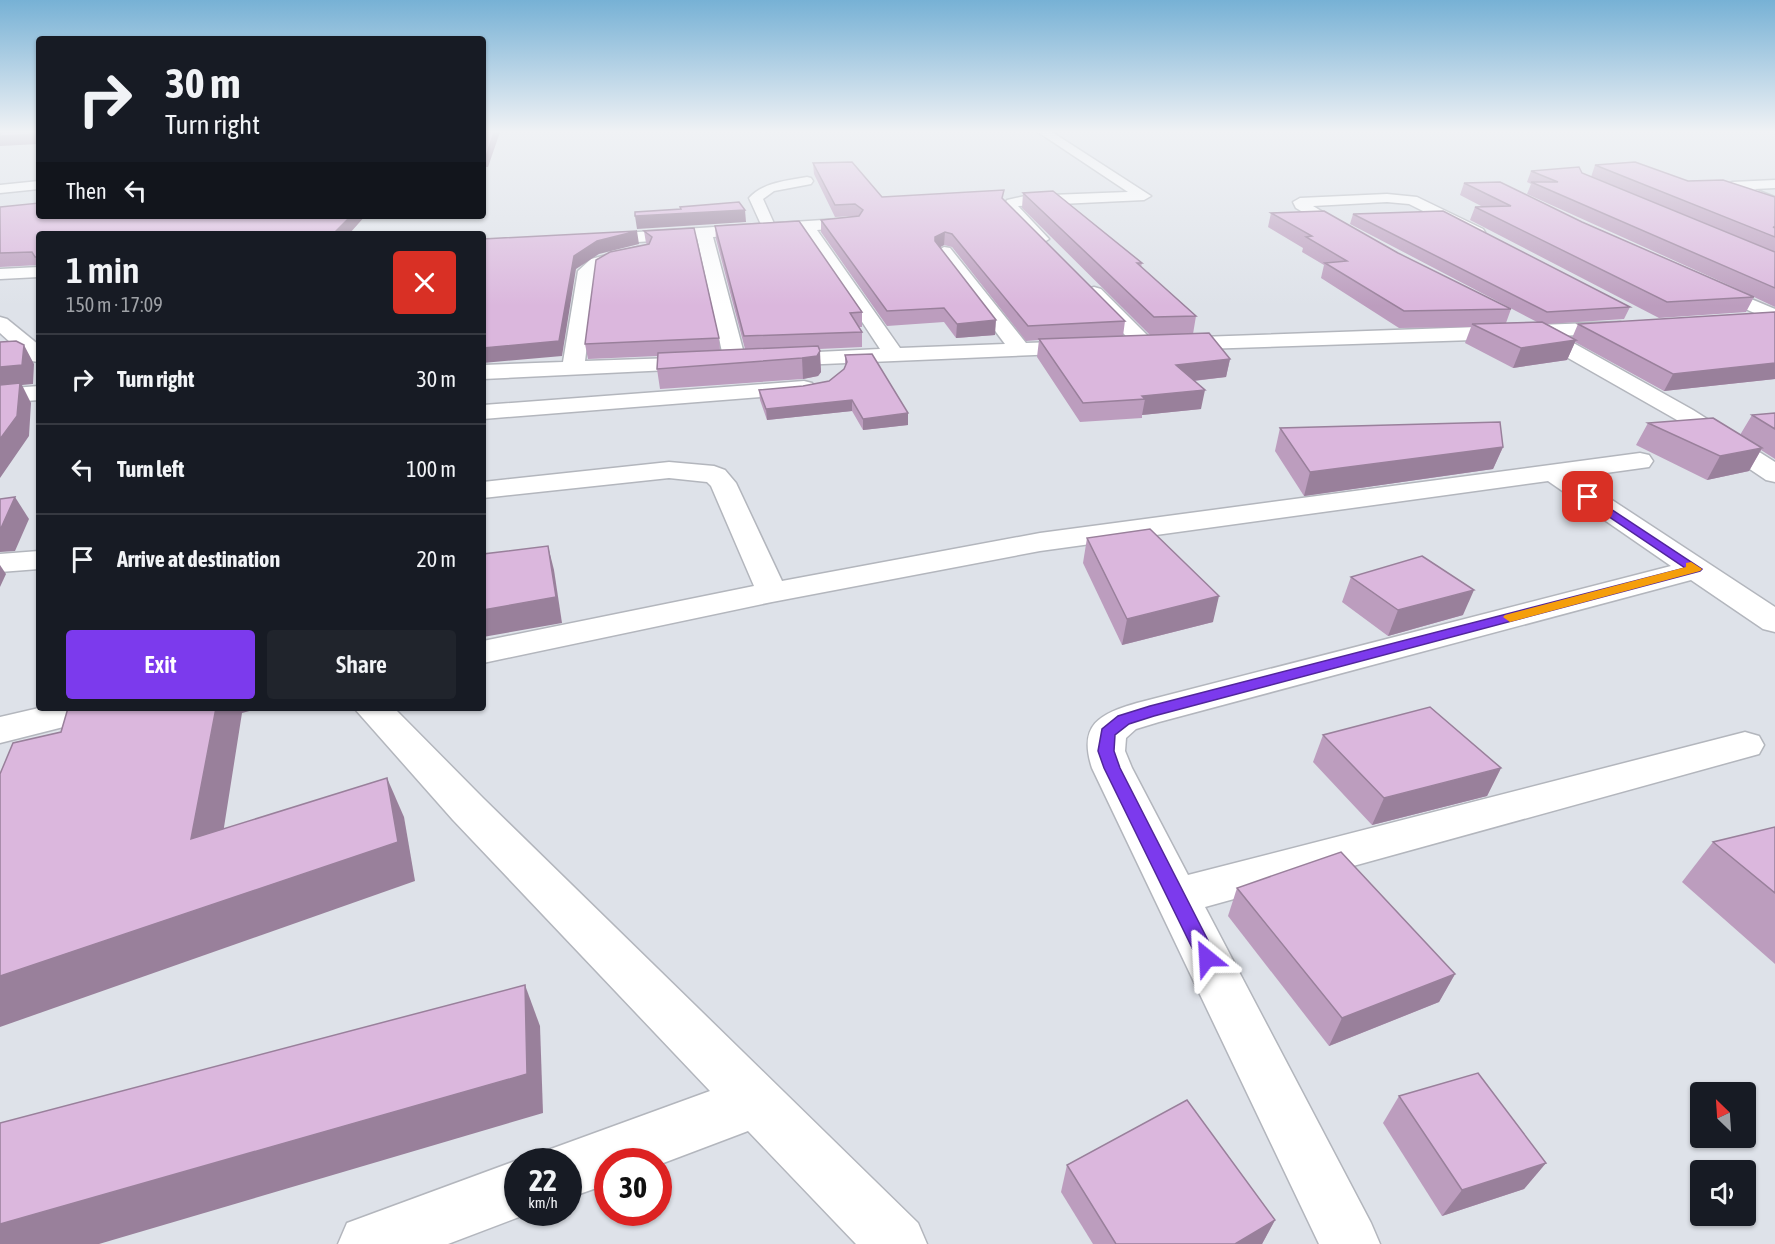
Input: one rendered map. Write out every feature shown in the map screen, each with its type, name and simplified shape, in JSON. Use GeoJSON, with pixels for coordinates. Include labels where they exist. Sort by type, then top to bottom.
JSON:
{"type":"FeatureCollection","features":[{"type":"Feature","properties":{"kind":"street"},"geometry":{"type":"LineString","coordinates":[[1050,248],[1010,208],[1012,203],[1025,200],[1144,196],[1135,190]]}},
{"type":"Feature","properties":{"kind":"street"},"geometry":{"type":"LineString","coordinates":[[1743,190],[1775,202]]}},
{"type":"Feature","properties":{"kind":"street"},"geometry":{"type":"LineString","coordinates":[[1365,243],[1309,210],[1300,202],[1387,198],[1412,200],[1492,240]]}},
{"type":"Feature","properties":{"kind":"street"},"geometry":{"type":"LineString","coordinates":[[573,241],[854,223]]}},
{"type":"Feature","properties":{"kind":"street"},"geometry":{"type":"LineString","coordinates":[[806,226],[894,355]]}},
{"type":"Feature","properties":{"kind":"street"},"geometry":{"type":"LineString","coordinates":[[704,232],[735,361]]}},
{"type":"Feature","properties":{"kind":"street"},"geometry":{"type":"LineString","coordinates":[[573,368],[587,271],[591,266],[601,262],[643,250],[649,245],[652,236]]}},
{"type":"Feature","properties":{"kind":"street"},"geometry":{"type":"LineString","coordinates":[[944,252],[1020,350]]}},
{"type":"Feature","properties":{"kind":"street"},"geometry":{"type":"LineString","coordinates":[[0,274],[36,272]]}},
{"type":"Feature","properties":{"kind":"street"},"geometry":{"type":"LineString","coordinates":[[1690,278],[1775,317]]}},
{"type":"Feature","properties":{"kind":"street"},"geometry":{"type":"LineString","coordinates":[[1082,280],[1145,344]]}},
{"type":"Feature","properties":{"kind":"street"},"geometry":{"type":"LineString","coordinates":[[1508,317],[1685,415],[1775,474]]}},
{"type":"Feature","properties":{"kind":"street"},"geometry":{"type":"LineString","coordinates":[[1739,321],[1775,317]]}},
{"type":"Feature","properties":{"kind":"street"},"geometry":{"type":"LineString","coordinates":[[0,323],[36,353]]}},
{"type":"Feature","properties":{"kind":"street"},"geometry":{"type":"LineString","coordinates":[[1122,345],[1539,333],[1645,327]]}},
{"type":"Feature","properties":{"kind":"street"},"geometry":{"type":"LineString","coordinates":[[486,412],[785,390],[830,373],[894,355],[1100,346]]}},
{"type":"Feature","properties":{"kind":"street"},"geometry":{"type":"LineString","coordinates":[[486,372],[735,361],[830,373]]}},
{"type":"Feature","properties":{"kind":"street"},"geometry":{"type":"LineString","coordinates":[[0,396],[36,393]]}},
{"type":"Feature","properties":{"kind":"street"},"geometry":{"type":"LineString","coordinates":[[486,650],[772,592],[1085,535],[1276,512],[1640,461]]}},
{"type":"Feature","properties":{"kind":"street"},"geometry":{"type":"LineString","coordinates":[[486,490],[669,470],[691,470],[716,476],[723,483],[772,592]]}},
{"type":"Feature","properties":{"kind":"street"},"geometry":{"type":"LineString","coordinates":[[1553,473],[1775,622]]}},
{"type":"Feature","properties":{"kind":"street"},"geometry":{"type":"LineString","coordinates":[[0,563],[36,560]]}},
{"type":"Feature","properties":{"kind":"street"},"geometry":{"type":"LineString","coordinates":[[1350,1244],[1112,768],[1106,751],[1107,733],[1123,720],[1696,569]]}},
{"type":"Feature","properties":{"kind":"street"},"geometry":{"type":"LineString","coordinates":[[0,730],[78,711]]}},
{"type":"Feature","properties":{"kind":"street"},"geometry":{"type":"LineString","coordinates":[[375,711],[897,1244]]}},
{"type":"Feature","properties":{"kind":"street"},"geometry":{"type":"LineString","coordinates":[[1176,897],[1745,745]]}},
{"type":"Feature","properties":{"kind":"street"},"geometry":{"type":"LineString","coordinates":[[582,1165],[757,1101]]}},
{"type":"Feature","properties":{"kind":"street"},"geometry":{"type":"LineString","coordinates":[[368,1244],[504,1194]]}},
{"type":"Feature","properties":{"kind":"lane"},"geometry":{"type":"LineString","coordinates":[[767,190],[756,198],[769,228]]}},
{"type":"Feature","properties":{"kind":"building"},"geometry":{"type":"Polygon","coordinates":[[[827,190],[876,190],[882,197],[1004,190],[1002,198],[1125,321],[1028,326],[952,234],[945,232],[935,237],[935,241],[996,320],[957,324],[944,308],[887,311],[821,220],[859,216],[863,210],[855,204],[835,205],[827,190]]]}},
{"type":"Feature","properties":{"kind":"building"},"geometry":{"type":"Polygon","coordinates":[[[1478,190],[1517,190],[1582,222],[1754,297],[1667,302],[1475,207],[1511,206],[1478,190]]]}},
{"type":"Feature","properties":{"kind":"building"},"geometry":{"type":"Polygon","coordinates":[[[1550,190],[1624,190],[1775,252],[1775,288],[1550,190]]]}},
{"type":"Feature","properties":{"kind":"building"},"geometry":{"type":"Polygon","coordinates":[[[1658,190],[1754,190],[1775,197],[1775,227],[1773,227],[1775,237],[1658,190]]]}},
{"type":"Feature","properties":{"kind":"building"},"geometry":{"type":"Polygon","coordinates":[[[1053,191],[1142,263],[1137,263],[1196,316],[1154,317],[1023,193],[1053,191]]]}},
{"type":"Feature","properties":{"kind":"building"},"geometry":{"type":"Polygon","coordinates":[[[739,202],[745,210],[635,216],[635,212],[739,202]]]}},
{"type":"Feature","properties":{"kind":"building"},"geometry":{"type":"Polygon","coordinates":[[[36,203],[36,219],[348,219],[336,231],[36,231],[35,257],[32,252],[0,253],[0,207],[36,203]]]}},
{"type":"Feature","properties":{"kind":"building"},"geometry":{"type":"Polygon","coordinates":[[[1324,211],[1398,253],[1511,309],[1404,311],[1325,263],[1347,261],[1306,237],[1312,236],[1271,213],[1324,211]]]}},
{"type":"Feature","properties":{"kind":"building"},"geometry":{"type":"Polygon","coordinates":[[[1443,211],[1630,307],[1547,312],[1353,214],[1443,211]]]}},
{"type":"Feature","properties":{"kind":"building"},"geometry":{"type":"Polygon","coordinates":[[[799,221],[862,312],[850,313],[862,332],[744,336],[715,226],[799,221]]]}},
{"type":"Feature","properties":{"kind":"building"},"geometry":{"type":"Polygon","coordinates":[[[694,228],[719,338],[585,344],[596,260],[610,252],[649,244],[652,237],[644,231],[694,228]]]}},
{"type":"Feature","properties":{"kind":"building"},"geometry":{"type":"Polygon","coordinates":[[[637,231],[597,241],[574,256],[559,341],[486,348],[486,239],[637,231]]]}},
{"type":"Feature","properties":{"kind":"building"},"geometry":{"type":"Polygon","coordinates":[[[1775,312],[1775,363],[1673,374],[1578,324],[1775,312]]]}},
{"type":"Feature","properties":{"kind":"building"},"geometry":{"type":"Polygon","coordinates":[[[1542,322],[1576,340],[1521,348],[1472,324],[1542,322]]]}},
{"type":"Feature","properties":{"kind":"building"},"geometry":{"type":"Polygon","coordinates":[[[1209,333],[1230,359],[1176,365],[1205,390],[1142,396],[1145,399],[1083,403],[1039,339],[1209,333]]]}},
{"type":"Feature","properties":{"kind":"building"},"geometry":{"type":"Polygon","coordinates":[[[16,341],[24,345],[22,365],[0,367],[0,342],[16,341]]]}},
{"type":"Feature","properties":{"kind":"building"},"geometry":{"type":"Polygon","coordinates":[[[818,346],[820,351],[817,356],[657,369],[658,353],[818,346]]]}},
{"type":"Feature","properties":{"kind":"building"},"geometry":{"type":"Polygon","coordinates":[[[872,354],[908,413],[863,419],[852,400],[766,409],[759,390],[829,381],[844,369],[847,362],[845,355],[872,354]]]}},
{"type":"Feature","properties":{"kind":"building"},"geometry":{"type":"Polygon","coordinates":[[[20,383],[17,416],[0,439],[0,385],[20,383]]]}},
{"type":"Feature","properties":{"kind":"building"},"geometry":{"type":"Polygon","coordinates":[[[1775,413],[1775,429],[1752,415],[1775,413]]]}},
{"type":"Feature","properties":{"kind":"building"},"geometry":{"type":"Polygon","coordinates":[[[1713,418],[1762,448],[1720,456],[1648,423],[1713,418]]]}},
{"type":"Feature","properties":{"kind":"building"},"geometry":{"type":"Polygon","coordinates":[[[1500,422],[1503,447],[1310,472],[1280,428],[1500,422]]]}},
{"type":"Feature","properties":{"kind":"building"},"geometry":{"type":"Polygon","coordinates":[[[15,497],[1,528],[0,528],[0,499],[15,497]]]}},
{"type":"Feature","properties":{"kind":"building"},"geometry":{"type":"Polygon","coordinates":[[[1150,529],[1219,596],[1127,619],[1087,538],[1150,529]]]}},
{"type":"Feature","properties":{"kind":"building"},"geometry":{"type":"Polygon","coordinates":[[[548,546],[556,597],[486,609],[486,554],[548,546]]]}},
{"type":"Feature","properties":{"kind":"building"},"geometry":{"type":"Polygon","coordinates":[[[1422,556],[1474,590],[1398,610],[1351,577],[1422,556]]]}},
{"type":"Feature","properties":{"kind":"building"},"geometry":{"type":"Polygon","coordinates":[[[1430,707],[1501,768],[1384,798],[1323,735],[1430,707]]]}},
{"type":"Feature","properties":{"kind":"building"},"geometry":{"type":"Polygon","coordinates":[[[67,711],[215,711],[191,839],[387,778],[398,842],[0,976],[0,774],[13,743],[61,732],[67,711]]]}},
{"type":"Feature","properties":{"kind":"building"},"geometry":{"type":"Polygon","coordinates":[[[1775,827],[1775,893],[1713,842],[1775,827]]]}},
{"type":"Feature","properties":{"kind":"building"},"geometry":{"type":"Polygon","coordinates":[[[1341,852],[1455,974],[1342,1018],[1237,888],[1341,852]]]}},
{"type":"Feature","properties":{"kind":"building"},"geometry":{"type":"Polygon","coordinates":[[[525,985],[527,1074],[0,1224],[0,1123],[525,985]]]}},
{"type":"Feature","properties":{"kind":"building"},"geometry":{"type":"Polygon","coordinates":[[[1478,1073],[1546,1163],[1462,1190],[1399,1096],[1478,1073]]]}},
{"type":"Feature","properties":{"kind":"building"},"geometry":{"type":"Polygon","coordinates":[[[1187,1100],[1275,1220],[1235,1244],[1116,1244],[1067,1165],[1187,1100]]]}},
{"type":"Feature","properties":{"kind":"slow traffic"},"geometry":{"type":"LineString","coordinates":[[1510,617],[1696,569],[1691,566]]}},
{"type":"Feature","properties":{"kind":"route"},"geometry":{"type":"LineString","coordinates":[[1207,958],[1112,768],[1106,751],[1107,733],[1123,720],[1150,711],[1696,569],[1588,497]]}}]}
